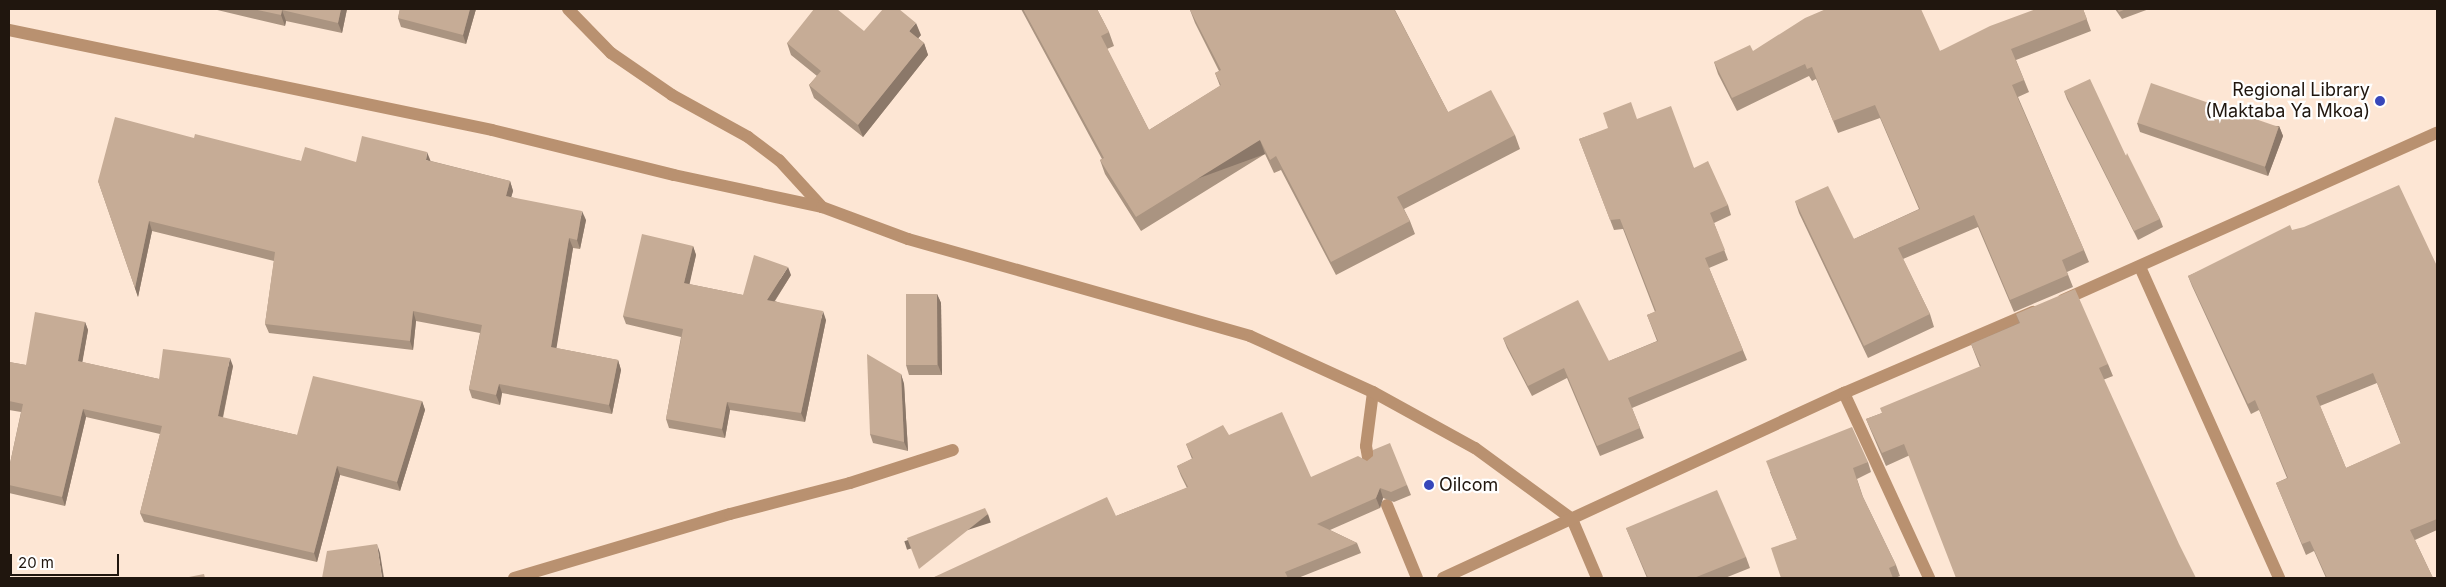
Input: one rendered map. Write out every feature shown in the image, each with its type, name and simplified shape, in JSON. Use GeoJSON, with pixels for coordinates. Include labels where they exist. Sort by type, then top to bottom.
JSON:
{"type":"FeatureCollection","features":[{"type":"Feature","properties":{"kind":"street"},"geometry":{"type":"LineString","coordinates":[[568,9],[611,52],[672,94],[748,137],[779,160],[822,207]]}},
{"type":"Feature","properties":{"kind":"street"},"geometry":{"type":"LineString","coordinates":[[9,30],[492,130],[674,176],[822,207],[908,239],[1250,336],[1373,392],[1475,448],[1572,519],[1598,578]]}},
{"type":"Feature","properties":{"kind":"street"},"geometry":{"type":"LineString","coordinates":[[1442,578],[1844,393],[2140,267],[2436,136]]}},
{"type":"Feature","properties":{"kind":"street"},"geometry":{"type":"LineString","coordinates":[[2140,267],[2279,578]]}},
{"type":"Feature","properties":{"kind":"street"},"geometry":{"type":"LineString","coordinates":[[1369,463],[1366,446],[1373,392]]}},
{"type":"Feature","properties":{"kind":"street"},"geometry":{"type":"LineString","coordinates":[[1844,393],[1929,578]]}},
{"type":"Feature","properties":{"kind":"street"},"geometry":{"type":"LineString","coordinates":[[514,578],[730,514],[850,483],[953,450]]}},
{"type":"Feature","properties":{"kind":"street"},"geometry":{"type":"LineString","coordinates":[[1387,505],[1417,578]]}},
{"type":"Feature","properties":{"kind":"building"},"geometry":{"type":"Polygon","coordinates":[[[253,9],[341,9],[338,23],[282,10],[281,15],[253,9]]]}},
{"type":"Feature","properties":{"kind":"building"},"geometry":{"type":"Polygon","coordinates":[[[400,9],[470,9],[463,35],[398,18],[400,9]]]}},
{"type":"Feature","properties":{"kind":"building"},"geometry":{"type":"Polygon","coordinates":[[[814,9],[837,9],[864,31],[883,9],[899,9],[916,23],[909,31],[924,43],[858,125],[809,85],[821,71],[787,43],[814,9]]]}},
{"type":"Feature","properties":{"kind":"building"},"geometry":{"type":"Polygon","coordinates":[[[1023,9],[1097,9],[1109,32],[1101,36],[1149,130],[1221,85],[1215,73],[1221,70],[1191,9],[1394,9],[1448,112],[1491,90],[1515,135],[1397,197],[1410,221],[1331,262],[1276,156],[1270,160],[1260,140],[1136,217],[1100,160],[1104,158],[1023,9]]]}},
{"type":"Feature","properties":{"kind":"building"},"geometry":{"type":"Polygon","coordinates":[[[1826,9],[1921,9],[1940,51],[1990,26],[2036,9],[2083,9],[2087,19],[2011,49],[2024,80],[2012,85],[2084,250],[2062,260],[2068,275],[2010,300],[1974,215],[1898,248],[1930,314],[1864,346],[1795,201],[1828,186],[1854,239],[1920,209],[1875,105],[1833,121],[1812,67],[1807,69],[1805,64],[1732,98],[1714,62],[1750,45],[1753,51],[1805,18],[1826,9]]]}},
{"type":"Feature","properties":{"kind":"building"},"geometry":{"type":"Polygon","coordinates":[[[2090,79],[2126,156],[2127,153],[2160,219],[2134,231],[2064,91],[2090,79]]]}},
{"type":"Feature","properties":{"kind":"building"},"geometry":{"type":"Polygon","coordinates":[[[2151,83],[2279,127],[2265,167],[2137,123],[2151,83]]]}},
{"type":"Feature","properties":{"kind":"building"},"geometry":{"type":"Polygon","coordinates":[[[1631,102],[1637,119],[1671,106],[1694,168],[1708,161],[1728,205],[1710,213],[1725,250],[1705,258],[1743,350],[1628,398],[1640,428],[1597,446],[1564,368],[1528,386],[1503,338],[1578,300],[1609,361],[1658,341],[1647,315],[1656,311],[1620,219],[1610,220],[1579,139],[1608,128],[1603,113],[1631,102]]]}},
{"type":"Feature","properties":{"kind":"building"},"geometry":{"type":"Polygon","coordinates":[[[115,117],[194,138],[195,134],[301,161],[305,147],[356,162],[362,136],[427,152],[426,160],[510,181],[506,196],[582,211],[577,240],[569,238],[551,347],[618,360],[609,405],[499,384],[496,395],[469,389],[482,325],[413,311],[410,341],[265,324],[275,252],[149,221],[135,288],[98,181],[115,117]]]}},
{"type":"Feature","properties":{"kind":"building"},"geometry":{"type":"Polygon","coordinates":[[[2399,185],[2437,266],[2437,519],[2410,530],[2433,578],[2327,578],[2310,541],[2302,544],[2276,483],[2288,478],[2255,400],[2248,404],[2188,276],[2290,225],[2292,230],[2304,227],[2399,185]],[[2373,373],[2316,396],[2346,468],[2401,443],[2373,373]]]}},
{"type":"Feature","properties":{"kind":"building"},"geometry":{"type":"Polygon","coordinates":[[[642,234],[693,246],[684,283],[743,295],[754,255],[788,267],[767,300],[823,311],[801,413],[727,402],[722,429],[666,419],[683,329],[623,316],[642,234]]]}},
{"type":"Feature","properties":{"kind":"building"},"geometry":{"type":"Polygon","coordinates":[[[2075,289],[2108,364],[2099,368],[2196,578],[1956,578],[1904,444],[1882,453],[1866,419],[1882,413],[1880,408],[1981,366],[1971,344],[2020,323],[2016,314],[2075,289]]]}},
{"type":"Feature","properties":{"kind":"building"},"geometry":{"type":"Polygon","coordinates":[[[906,294],[937,294],[937,365],[906,365],[906,294]]]}},
{"type":"Feature","properties":{"kind":"building"},"geometry":{"type":"Polygon","coordinates":[[[35,312],[85,322],[78,361],[159,379],[163,349],[230,358],[218,416],[297,435],[313,376],[422,401],[397,482],[337,466],[314,553],[140,513],[162,426],[83,409],[62,497],[9,485],[9,468],[23,404],[9,401],[9,362],[26,365],[35,312]]]}},
{"type":"Feature","properties":{"kind":"building"},"geometry":{"type":"Polygon","coordinates":[[[867,354],[901,374],[904,442],[870,434],[867,354]]]}},
{"type":"Feature","properties":{"kind":"building"},"geometry":{"type":"Polygon","coordinates":[[[1282,412],[1311,477],[1358,456],[1367,461],[1373,456],[1373,450],[1390,443],[1407,485],[1391,492],[1380,488],[1376,498],[1317,524],[1357,543],[1285,572],[1288,578],[932,578],[1107,497],[1116,516],[1188,487],[1177,466],[1193,458],[1186,444],[1223,425],[1229,435],[1282,412]]]}},
{"type":"Feature","properties":{"kind":"building"},"geometry":{"type":"Polygon","coordinates":[[[1852,427],[1868,462],[1853,468],[1862,495],[1896,565],[1889,568],[1893,578],[1781,578],[1771,548],[1797,539],[1766,461],[1852,427]]]}},
{"type":"Feature","properties":{"kind":"building"},"geometry":{"type":"Polygon","coordinates":[[[1717,490],[1746,557],[1694,578],[1648,578],[1626,528],[1717,490]]]}},
{"type":"Feature","properties":{"kind":"building"},"geometry":{"type":"Polygon","coordinates":[[[985,508],[988,514],[919,569],[907,538],[985,508]]]}},
{"type":"Feature","properties":{"kind":"building"},"geometry":{"type":"Polygon","coordinates":[[[377,544],[382,578],[322,578],[327,551],[377,544]]]}},
{"type":"Feature","properties":{"kind":"building"},"geometry":{"type":"Polygon","coordinates":[[[204,574],[205,578],[184,578],[204,574]]]}},
{"type":"Feature","properties":{"kind":"place","name":"Regional Library (Maktaba Ya Mkoa)"},"geometry":{"type":"Point","coordinates":[2380,101]}},
{"type":"Feature","properties":{"kind":"place","name":"Oilcom"},"geometry":{"type":"Point","coordinates":[1429,485]}}]}
